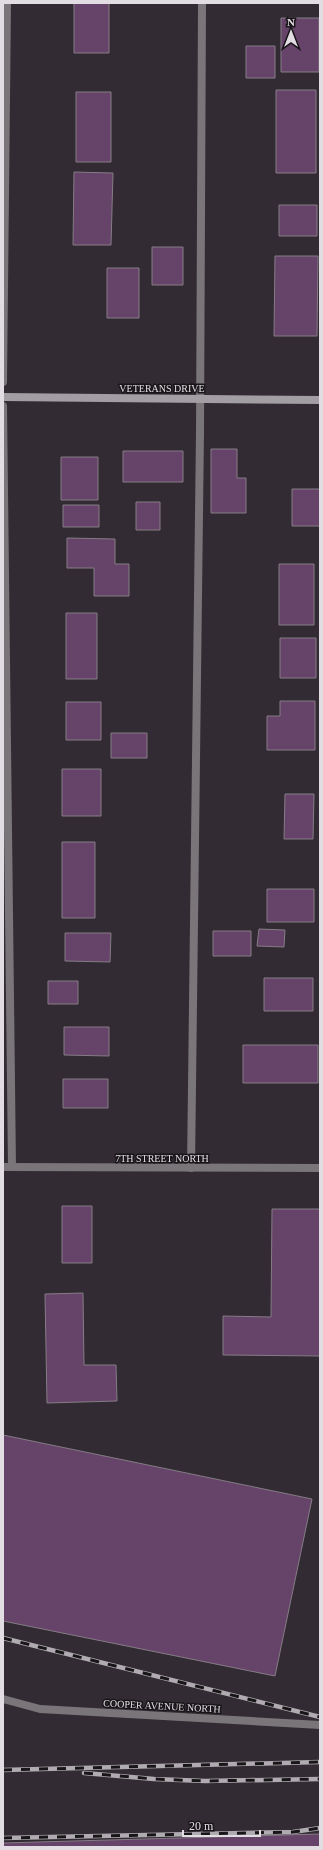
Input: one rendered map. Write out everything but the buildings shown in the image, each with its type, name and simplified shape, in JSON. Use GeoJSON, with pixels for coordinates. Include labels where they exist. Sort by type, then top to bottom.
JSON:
{"type":"FeatureCollection","features":[{"type":"Feature","properties":{"kind":"main road","name":"VETERANS DRIVE"},"geometry":{"type":"LineString","coordinates":[[3,398],[200,398],[320,400]]}},
{"type":"Feature","properties":{"kind":"street"},"geometry":{"type":"LineString","coordinates":[[3,382],[7,3]]}},
{"type":"Feature","properties":{"kind":"street"},"geometry":{"type":"LineString","coordinates":[[191,1168],[200,398],[202,3]]}},
{"type":"Feature","properties":{"kind":"street"},"geometry":{"type":"LineString","coordinates":[[3,406],[12,1167]]}},
{"type":"Feature","properties":{"kind":"street","name":"7TH STREET NORTH"},"geometry":{"type":"LineString","coordinates":[[3,1167],[320,1168]]}},
{"type":"Feature","properties":{"kind":"street","name":"COOPER AVENUE NORTH"},"geometry":{"type":"LineString","coordinates":[[3,1699],[40,1709],[320,1725]]}},
{"type":"Feature","properties":{"kind":"railway"},"geometry":{"type":"LineString","coordinates":[[3,1638],[320,1717]]}},
{"type":"Feature","properties":{"kind":"railway"},"geometry":{"type":"LineString","coordinates":[[3,1770],[320,1762]]}},
{"type":"Feature","properties":{"kind":"railway"},"geometry":{"type":"LineString","coordinates":[[84,1773],[154,1779],[205,1781],[320,1779]]}},
{"type":"Feature","properties":{"kind":"railway"},"geometry":{"type":"LineString","coordinates":[[3,1838],[293,1832],[320,1828]]}}]}
